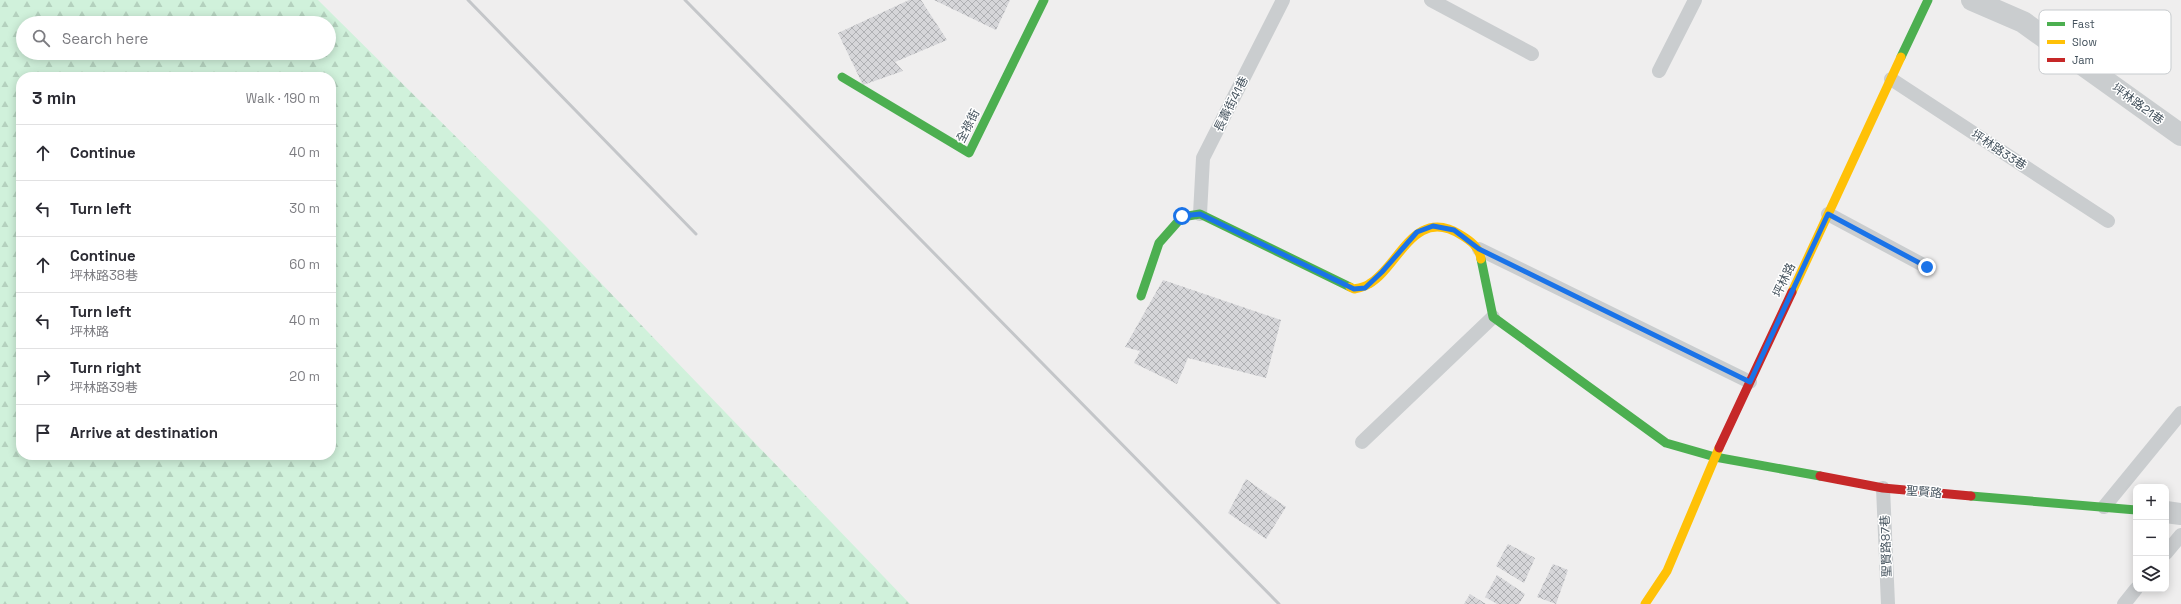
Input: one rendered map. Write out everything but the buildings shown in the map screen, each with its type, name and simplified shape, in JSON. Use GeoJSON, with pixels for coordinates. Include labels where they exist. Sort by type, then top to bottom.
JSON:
{"type":"FeatureCollection","features":[{"type":"Feature","properties":{"kind":"street","name":"全祿街"},"geometry":{"type":"LineString","coordinates":[[842,77],[969,153],[1044,0]]}},
{"type":"Feature","properties":{"kind":"street","name":"坪林路"},"geometry":{"type":"LineString","coordinates":[[1645,604],[1667,571],[1715,457],[1928,0]]}},
{"type":"Feature","properties":{"kind":"street","name":"坪林路21巷"},"geometry":{"type":"LineString","coordinates":[[1972,0],[2023,22],[2039,33]]}},
{"type":"Feature","properties":{"kind":"street","name":"坪林路21巷"},"geometry":{"type":"LineString","coordinates":[[2096,74],[2181,135]]}},
{"type":"Feature","properties":{"kind":"street"},"geometry":{"type":"LineString","coordinates":[[1141,296],[1159,243],[1182,216],[1200,214],[1354,289],[1365,288],[1382,272],[1417,232],[1433,226],[1454,230],[1479,249],[1493,317]]}},
{"type":"Feature","properties":{"kind":"street","name":"聖賢路"},"geometry":{"type":"LineString","coordinates":[[1493,317],[1666,443],[1715,457],[1883,488],[2133,510]]}},
{"type":"Feature","properties":{"kind":"street"},"geometry":{"type":"LineString","coordinates":[[2169,512],[2181,514]]}},
{"type":"Feature","properties":{"kind":"lane","name":"長壽街41巷"},"geometry":{"type":"LineString","coordinates":[[1200,214],[1203,158],[1283,0]]}},
{"type":"Feature","properties":{"kind":"lane"},"geometry":{"type":"LineString","coordinates":[[1431,0],[1532,54]]}},
{"type":"Feature","properties":{"kind":"lane"},"geometry":{"type":"LineString","coordinates":[[1658,71],[1695,0]]}},
{"type":"Feature","properties":{"kind":"lane","name":"坪林路33巷"},"geometry":{"type":"LineString","coordinates":[[1890,79],[2108,221]]}},
{"type":"Feature","properties":{"kind":"lane"},"geometry":{"type":"LineString","coordinates":[[1828,214],[1927,267]]}},
{"type":"Feature","properties":{"kind":"lane"},"geometry":{"type":"LineString","coordinates":[[1479,249],[1750,382]]}},
{"type":"Feature","properties":{"kind":"lane"},"geometry":{"type":"LineString","coordinates":[[1362,442],[1493,317]]}},
{"type":"Feature","properties":{"kind":"lane"},"geometry":{"type":"LineString","coordinates":[[2104,507],[2181,413]]}},
{"type":"Feature","properties":{"kind":"lane","name":"聖賢路87巷"},"geometry":{"type":"LineString","coordinates":[[1883,488],[1888,604]]}},
{"type":"Feature","properties":{"kind":"lane"},"geometry":{"type":"LineString","coordinates":[[2169,549],[2181,535]]}},
{"type":"Feature","properties":{"kind":"lane"},"geometry":{"type":"LineString","coordinates":[[2124,604],[2134,592]]}},
{"type":"Feature","properties":{"kind":"green space"},"geometry":{"type":"Polygon","coordinates":[[[0,0],[318,0],[334,16],[16,16],[16,60],[336,60],[336,18],[544,224],[910,604],[0,604],[0,0]]]}},
{"type":"Feature","properties":{"kind":"railway"},"geometry":{"type":"LineString","coordinates":[[468,0],[696,234]]}},
{"type":"Feature","properties":{"kind":"railway"},"geometry":{"type":"LineString","coordinates":[[685,0],[1279,604]]}},
{"type":"Feature","properties":{"kind":"traffic: fast"},"geometry":{"type":"LineString","coordinates":[[842,77],[969,153],[1044,0]]}},
{"type":"Feature","properties":{"kind":"traffic: fast"},"geometry":{"type":"LineString","coordinates":[[1901,57],[1928,0]]}},
{"type":"Feature","properties":{"kind":"traffic: fast"},"geometry":{"type":"LineString","coordinates":[[1141,296],[1159,243],[1182,217],[1200,214],[1350,287]]}},
{"type":"Feature","properties":{"kind":"traffic: fast"},"geometry":{"type":"LineString","coordinates":[[1481,259],[1493,317],[1666,443],[1715,457],[1820,476]]}},
{"type":"Feature","properties":{"kind":"traffic: fast"},"geometry":{"type":"LineString","coordinates":[[1971,496],[2133,510]]}},
{"type":"Feature","properties":{"kind":"traffic: slow"},"geometry":{"type":"LineString","coordinates":[[1792,292],[1901,57]]}},
{"type":"Feature","properties":{"kind":"traffic: slow"},"geometry":{"type":"LineString","coordinates":[[1350,287],[1354,289],[1364,287],[1380,276],[1409,242],[1419,233],[1431,228],[1445,228],[1465,237],[1476,248],[1481,259]]}},
{"type":"Feature","properties":{"kind":"traffic: slow"},"geometry":{"type":"LineString","coordinates":[[1645,604],[1667,571],[1719,448]]}},
{"type":"Feature","properties":{"kind":"traffic: jam"},"geometry":{"type":"LineString","coordinates":[[1719,448],[1792,292]]}},
{"type":"Feature","properties":{"kind":"traffic: jam"},"geometry":{"type":"LineString","coordinates":[[1820,476],[1883,488],[1971,496]]}},
{"type":"Feature","properties":{"kind":"route"},"geometry":{"type":"LineString","coordinates":[[1182,216],[1200,214],[1354,289],[1365,288],[1382,272],[1417,232],[1433,226],[1454,230],[1479,249],[1750,382],[1828,214],[1927,267]]}}]}
